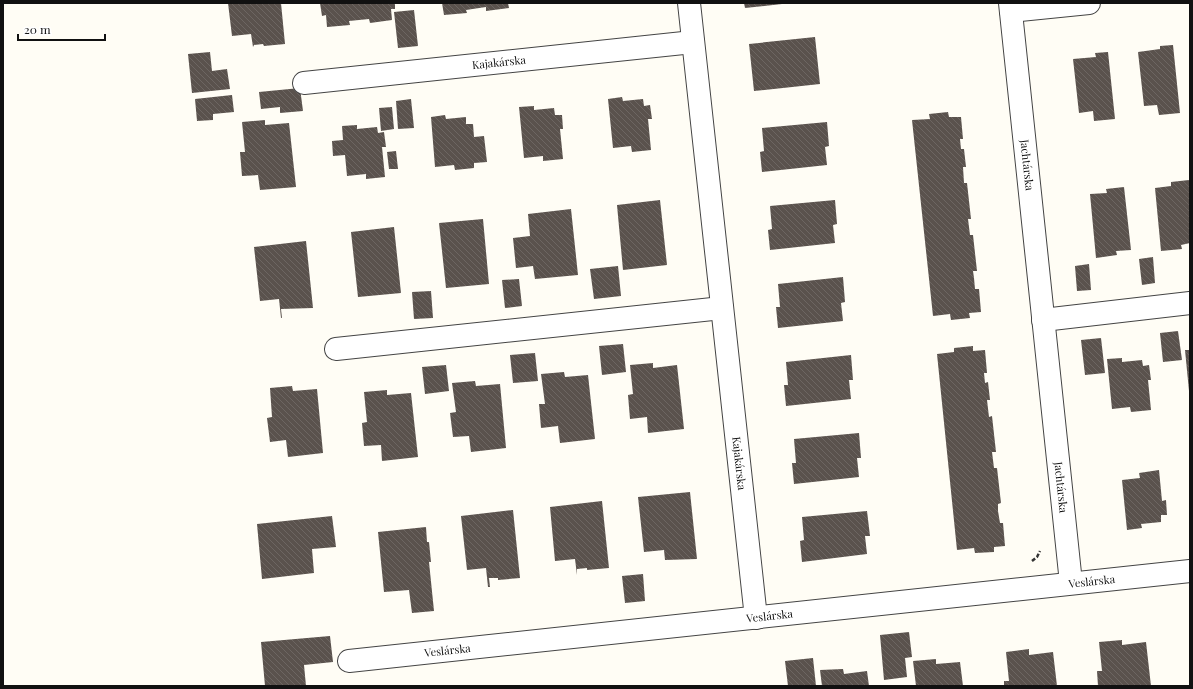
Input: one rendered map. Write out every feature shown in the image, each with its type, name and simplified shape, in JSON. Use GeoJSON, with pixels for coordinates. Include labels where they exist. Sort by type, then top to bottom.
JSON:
{"type":"FeatureCollection","features":[{"type":"Feature","properties":{"kind":"street","name":"Kajakárska"},"geometry":{"type":"LineString","coordinates":[[689,3],[756,618]]}},
{"type":"Feature","properties":{"kind":"street","name":"Jachtárska"},"geometry":{"type":"LineString","coordinates":[[1071,584],[1010,7],[1089,3]]}},
{"type":"Feature","properties":{"kind":"street","name":"Kajakárska"},"geometry":{"type":"LineString","coordinates":[[304,83],[693,42]]}},
{"type":"Feature","properties":{"kind":"street"},"geometry":{"type":"LineString","coordinates":[[1043,320],[1190,303]]}},
{"type":"Feature","properties":{"kind":"street"},"geometry":{"type":"LineString","coordinates":[[336,349],[722,308]]}},
{"type":"Feature","properties":{"kind":"street","name":"Veslárska"},"geometry":{"type":"LineString","coordinates":[[350,661],[1190,571]]}},
{"type":"Feature","properties":{"kind":"path"},"geometry":{"type":"LineString","coordinates":[[1031,562],[1037,557],[1043,546]]}},
{"type":"Feature","properties":{"kind":"building"},"geometry":{"type":"Polygon","coordinates":[[[228,3],[281,3],[285,44],[264,46],[263,44],[254,45],[253,47],[251,34],[232,36],[228,3]]]}},
{"type":"Feature","properties":{"kind":"building"},"geometry":{"type":"Polygon","coordinates":[[[320,3],[395,3],[395,9],[391,9],[392,20],[370,23],[369,19],[349,21],[350,25],[327,27],[326,15],[322,16],[320,3]]]}},
{"type":"Feature","properties":{"kind":"building"},"geometry":{"type":"Polygon","coordinates":[[[442,3],[508,3],[509,8],[486,11],[486,7],[466,10],[467,13],[444,15],[442,3]]]}},
{"type":"Feature","properties":{"kind":"building"},"geometry":{"type":"Polygon","coordinates":[[[744,3],[782,3],[782,4],[745,8],[744,3]]]}},
{"type":"Feature","properties":{"kind":"building"},"geometry":{"type":"Polygon","coordinates":[[[414,10],[418,46],[398,48],[394,12],[414,10]]]}},
{"type":"Feature","properties":{"kind":"building"},"geometry":{"type":"Polygon","coordinates":[[[815,37],[820,84],[754,91],[749,44],[815,37]]]}},
{"type":"Feature","properties":{"kind":"building"},"geometry":{"type":"Polygon","coordinates":[[[1173,45],[1180,113],[1159,115],[1157,105],[1144,106],[1138,52],[1160,49],[1160,46],[1173,45]]]}},
{"type":"Feature","properties":{"kind":"building"},"geometry":{"type":"Polygon","coordinates":[[[210,52],[212,71],[227,69],[230,89],[192,93],[188,54],[210,52]]]}},
{"type":"Feature","properties":{"kind":"building"},"geometry":{"type":"Polygon","coordinates":[[[1108,52],[1115,119],[1094,121],[1093,111],[1079,113],[1073,59],[1096,57],[1095,53],[1108,52]]]}},
{"type":"Feature","properties":{"kind":"building"},"geometry":{"type":"Polygon","coordinates":[[[300,88],[303,111],[280,113],[280,107],[261,109],[259,92],[300,88]]]}},
{"type":"Feature","properties":{"kind":"building"},"geometry":{"type":"Polygon","coordinates":[[[232,95],[234,112],[213,114],[213,120],[197,121],[195,99],[232,95]]]}},
{"type":"Feature","properties":{"kind":"building"},"geometry":{"type":"Polygon","coordinates":[[[622,97],[623,101],[643,99],[644,106],[650,105],[652,119],[648,119],[651,150],[632,152],[631,146],[613,148],[608,99],[622,97]]]}},
{"type":"Feature","properties":{"kind":"building"},"geometry":{"type":"Polygon","coordinates":[[[411,99],[414,128],[398,129],[396,101],[411,99]]]}},
{"type":"Feature","properties":{"kind":"building"},"geometry":{"type":"Polygon","coordinates":[[[534,106],[534,110],[554,108],[555,115],[562,115],[563,129],[560,129],[563,159],[543,161],[543,156],[524,158],[519,107],[534,106]]]}},
{"type":"Feature","properties":{"kind":"building"},"geometry":{"type":"Polygon","coordinates":[[[392,107],[394,129],[381,131],[379,108],[392,107]]]}},
{"type":"Feature","properties":{"kind":"building"},"geometry":{"type":"Polygon","coordinates":[[[948,112],[949,117],[961,117],[963,139],[960,139],[961,149],[964,149],[966,167],[963,167],[964,183],[967,183],[971,219],[968,219],[970,235],[973,235],[977,271],[973,271],[975,289],[979,289],[981,312],[969,313],[970,318],[951,320],[950,314],[933,316],[912,120],[930,119],[929,114],[948,112]]]}},
{"type":"Feature","properties":{"kind":"building"},"geometry":{"type":"Polygon","coordinates":[[[445,115],[446,119],[466,117],[466,124],[473,124],[474,137],[484,136],[487,162],[474,163],[474,168],[455,170],[454,165],[435,167],[431,117],[445,115]]]}},
{"type":"Feature","properties":{"kind":"building"},"geometry":{"type":"Polygon","coordinates":[[[265,120],[265,125],[289,123],[296,187],[260,190],[258,175],[242,176],[240,152],[245,152],[242,122],[265,120]]]}},
{"type":"Feature","properties":{"kind":"building"},"geometry":{"type":"Polygon","coordinates":[[[827,122],[829,146],[825,147],[827,165],[762,172],[760,152],[764,151],[762,128],[827,122]]]}},
{"type":"Feature","properties":{"kind":"building"},"geometry":{"type":"Polygon","coordinates":[[[357,125],[357,129],[377,127],[378,133],[384,132],[386,147],[382,147],[385,177],[366,179],[366,174],[347,176],[345,155],[333,156],[332,141],[343,140],[342,126],[357,125]]]}},
{"type":"Feature","properties":{"kind":"building"},"geometry":{"type":"Polygon","coordinates":[[[396,151],[398,169],[389,169],[387,152],[396,151]]]}},
{"type":"Feature","properties":{"kind":"building"},"geometry":{"type":"Polygon","coordinates":[[[1189,180],[1190,243],[1181,245],[1182,249],[1161,251],[1155,188],[1171,186],[1171,182],[1189,180]]]}},
{"type":"Feature","properties":{"kind":"building"},"geometry":{"type":"Polygon","coordinates":[[[1124,187],[1131,250],[1116,251],[1117,255],[1096,258],[1090,194],[1107,193],[1106,189],[1124,187]]]}},
{"type":"Feature","properties":{"kind":"building"},"geometry":{"type":"Polygon","coordinates":[[[660,200],[667,265],[623,270],[617,205],[660,200]]]}},
{"type":"Feature","properties":{"kind":"building"},"geometry":{"type":"Polygon","coordinates":[[[835,200],[837,224],[833,225],[835,243],[770,250],[768,230],[772,229],[770,206],[835,200]]]}},
{"type":"Feature","properties":{"kind":"building"},"geometry":{"type":"Polygon","coordinates":[[[571,209],[578,275],[535,279],[533,266],[516,268],[513,238],[530,236],[528,214],[571,209]]]}},
{"type":"Feature","properties":{"kind":"building"},"geometry":{"type":"Polygon","coordinates":[[[483,219],[489,284],[446,288],[439,223],[483,219]]]}},
{"type":"Feature","properties":{"kind":"building"},"geometry":{"type":"Polygon","coordinates":[[[394,227],[401,293],[358,297],[351,232],[394,227]]]}},
{"type":"Feature","properties":{"kind":"building"},"geometry":{"type":"Polygon","coordinates":[[[306,241],[313,308],[281,309],[281,318],[279,299],[260,301],[254,247],[306,241]]]}},
{"type":"Feature","properties":{"kind":"building"},"geometry":{"type":"Polygon","coordinates":[[[1153,257],[1155,283],[1142,285],[1139,259],[1153,257]]]}},
{"type":"Feature","properties":{"kind":"building"},"geometry":{"type":"Polygon","coordinates":[[[1089,264],[1091,290],[1077,291],[1075,266],[1089,264]]]}},
{"type":"Feature","properties":{"kind":"building"},"geometry":{"type":"Polygon","coordinates":[[[618,266],[621,296],[594,299],[590,269],[618,266]]]}},
{"type":"Feature","properties":{"kind":"building"},"geometry":{"type":"Polygon","coordinates":[[[843,277],[845,302],[841,303],[843,321],[778,328],[776,307],[780,307],[778,284],[843,277]]]}},
{"type":"Feature","properties":{"kind":"building"},"geometry":{"type":"Polygon","coordinates":[[[519,279],[522,306],[505,308],[502,280],[519,279]]]}},
{"type":"Feature","properties":{"kind":"building"},"geometry":{"type":"Polygon","coordinates":[[[431,291],[433,318],[414,319],[412,292],[431,291]]]}},
{"type":"Feature","properties":{"kind":"building"},"geometry":{"type":"Polygon","coordinates":[[[1178,331],[1182,360],[1163,362],[1160,333],[1178,331]]]}},
{"type":"Feature","properties":{"kind":"building"},"geometry":{"type":"Polygon","coordinates":[[[1101,338],[1105,373],[1085,375],[1081,340],[1101,338]]]}},
{"type":"Feature","properties":{"kind":"building"},"geometry":{"type":"Polygon","coordinates":[[[623,344],[626,372],[602,375],[599,346],[623,344]]]}},
{"type":"Feature","properties":{"kind":"building"},"geometry":{"type":"Polygon","coordinates":[[[973,346],[973,351],[985,350],[987,373],[984,373],[985,383],[988,382],[990,400],[987,400],[989,417],[992,416],[996,452],[992,452],[994,468],[997,468],[1001,503],[998,504],[998,511],[1000,523],[1003,523],[1005,546],[994,547],[994,552],[975,553],[974,548],[957,550],[937,354],[954,352],[954,348],[973,346]]]}},
{"type":"Feature","properties":{"kind":"building"},"geometry":{"type":"Polygon","coordinates":[[[1185,350],[1190,350],[1190,391],[1189,391],[1185,350]]]}},
{"type":"Feature","properties":{"kind":"building"},"geometry":{"type":"Polygon","coordinates":[[[535,353],[538,381],[513,383],[510,355],[535,353]]]}},
{"type":"Feature","properties":{"kind":"building"},"geometry":{"type":"Polygon","coordinates":[[[851,355],[853,380],[849,380],[851,399],[786,406],[784,385],[788,385],[786,362],[851,355]]]}},
{"type":"Feature","properties":{"kind":"building"},"geometry":{"type":"Polygon","coordinates":[[[1122,358],[1122,362],[1142,360],[1143,366],[1149,365],[1151,380],[1148,380],[1151,410],[1131,412],[1130,407],[1112,409],[1107,359],[1122,358]]]}},
{"type":"Feature","properties":{"kind":"building"},"geometry":{"type":"Polygon","coordinates":[[[653,363],[653,368],[677,365],[684,429],[648,433],[647,417],[630,419],[628,395],[633,394],[630,365],[653,363]]]}},
{"type":"Feature","properties":{"kind":"building"},"geometry":{"type":"Polygon","coordinates":[[[446,365],[449,391],[425,394],[422,367],[446,365]]]}},
{"type":"Feature","properties":{"kind":"building"},"geometry":{"type":"Polygon","coordinates":[[[564,372],[565,377],[588,375],[595,439],[560,443],[558,426],[541,428],[539,404],[545,404],[541,374],[564,372]]]}},
{"type":"Feature","properties":{"kind":"building"},"geometry":{"type":"Polygon","coordinates":[[[475,381],[476,386],[500,384],[506,448],[471,452],[469,436],[453,437],[450,413],[456,412],[452,383],[475,381]]]}},
{"type":"Feature","properties":{"kind":"building"},"geometry":{"type":"Polygon","coordinates":[[[292,386],[293,391],[317,389],[323,453],[288,457],[286,440],[270,442],[267,418],[272,417],[270,388],[292,386]]]}},
{"type":"Feature","properties":{"kind":"building"},"geometry":{"type":"Polygon","coordinates":[[[387,390],[387,395],[411,393],[418,457],[382,461],[381,445],[364,446],[362,423],[367,422],[364,392],[387,390]]]}},
{"type":"Feature","properties":{"kind":"building"},"geometry":{"type":"Polygon","coordinates":[[[859,433],[861,458],[857,458],[859,477],[794,484],[792,463],[796,463],[794,439],[859,433]]]}},
{"type":"Feature","properties":{"kind":"building"},"geometry":{"type":"Polygon","coordinates":[[[1159,470],[1162,501],[1166,500],[1167,515],[1161,515],[1161,522],[1141,524],[1142,528],[1127,530],[1122,480],[1140,478],[1139,473],[1159,470]]]}},
{"type":"Feature","properties":{"kind":"building"},"geometry":{"type":"Polygon","coordinates":[[[690,492],[697,559],[665,560],[664,550],[644,552],[638,497],[690,492]]]}},
{"type":"Feature","properties":{"kind":"building"},"geometry":{"type":"Polygon","coordinates":[[[602,501],[609,568],[587,570],[587,568],[577,569],[577,575],[575,559],[555,561],[550,507],[602,501]]]}},
{"type":"Feature","properties":{"kind":"building"},"geometry":{"type":"Polygon","coordinates":[[[513,510],[520,578],[498,580],[498,578],[489,578],[490,587],[488,587],[486,568],[467,570],[461,516],[513,510]]]}},
{"type":"Feature","properties":{"kind":"building"},"geometry":{"type":"Polygon","coordinates":[[[867,511],[870,536],[865,536],[867,554],[802,562],[800,541],[804,540],[802,517],[867,511]]]}},
{"type":"Feature","properties":{"kind":"building"},"geometry":{"type":"Polygon","coordinates":[[[332,516],[336,547],[312,549],[314,573],[262,579],[257,524],[332,516]]]}},
{"type":"Feature","properties":{"kind":"building"},"geometry":{"type":"Polygon","coordinates":[[[426,527],[431,562],[429,562],[434,611],[412,613],[409,590],[384,592],[378,532],[426,527]]]}},
{"type":"Feature","properties":{"kind":"building"},"geometry":{"type":"Polygon","coordinates":[[[643,574],[645,601],[625,603],[622,576],[643,574]]]}},
{"type":"Feature","properties":{"kind":"building"},"geometry":{"type":"Polygon","coordinates":[[[909,632],[912,657],[905,658],[907,677],[884,680],[880,635],[909,632]]]}},
{"type":"Feature","properties":{"kind":"building"},"geometry":{"type":"Polygon","coordinates":[[[330,636],[333,662],[304,665],[306,686],[265,686],[261,642],[330,636]]]}},
{"type":"Feature","properties":{"kind":"building"},"geometry":{"type":"Polygon","coordinates":[[[1122,640],[1122,645],[1146,642],[1151,686],[1098,686],[1097,671],[1102,671],[1099,642],[1122,640]]]}},
{"type":"Feature","properties":{"kind":"building"},"geometry":{"type":"Polygon","coordinates":[[[1029,649],[1029,655],[1053,652],[1057,686],[1004,686],[1004,681],[1009,681],[1006,652],[1029,649]]]}},
{"type":"Feature","properties":{"kind":"building"},"geometry":{"type":"Polygon","coordinates":[[[813,658],[816,686],[788,686],[785,661],[813,658]]]}},
{"type":"Feature","properties":{"kind":"building"},"geometry":{"type":"Polygon","coordinates":[[[936,659],[936,664],[960,662],[963,686],[916,686],[913,661],[936,659]]]}},
{"type":"Feature","properties":{"kind":"building"},"geometry":{"type":"Polygon","coordinates":[[[843,669],[844,674],[867,671],[869,686],[822,686],[820,670],[843,669]]]}}]}
